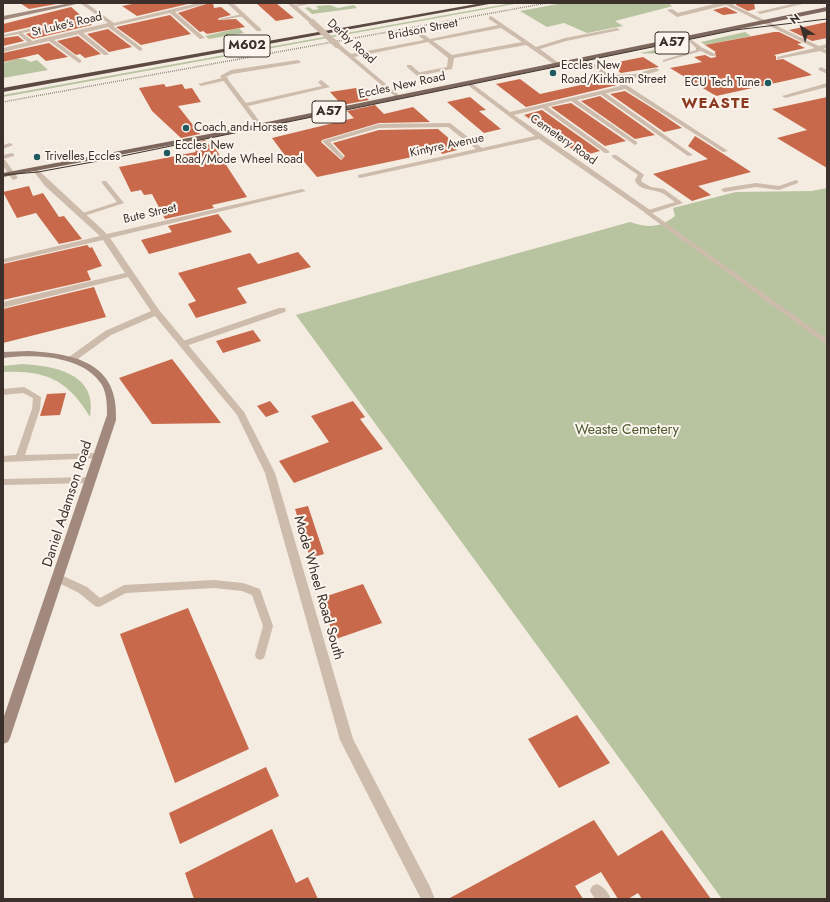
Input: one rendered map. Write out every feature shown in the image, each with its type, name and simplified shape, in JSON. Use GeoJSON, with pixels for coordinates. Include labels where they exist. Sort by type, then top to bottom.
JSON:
{"type":"FeatureCollection","features":[{"type":"Feature","properties":{"kind":"highway","name":"M602"},"geometry":{"type":"LineString","coordinates":[[3,84],[460,3]]}},
{"type":"Feature","properties":{"kind":"highway","name":"M602"},"geometry":{"type":"LineString","coordinates":[[3,90],[492,3]]}},
{"type":"Feature","properties":{"kind":"main road","name":"Eccles New Road"},"geometry":{"type":"LineString","coordinates":[[767,23],[827,9]]}},
{"type":"Feature","properties":{"kind":"main road","name":"Eccles New Road"},"geometry":{"type":"LineString","coordinates":[[3,175],[37,171],[689,38],[827,12]]}},
{"type":"Feature","properties":{"kind":"main road","name":"Eccles New Road"},"geometry":{"type":"LineString","coordinates":[[3,180],[13,175]]}},
{"type":"Feature","properties":{"kind":"street"},"geometry":{"type":"LineString","coordinates":[[3,18],[78,3]]}},
{"type":"Feature","properties":{"kind":"street"},"geometry":{"type":"LineString","coordinates":[[83,3],[140,49]]}},
{"type":"Feature","properties":{"kind":"street","name":"St Luke's Road"},"geometry":{"type":"LineString","coordinates":[[3,50],[205,3]]}},
{"type":"Feature","properties":{"kind":"street"},"geometry":{"type":"LineString","coordinates":[[230,3],[259,30]]}},
{"type":"Feature","properties":{"kind":"street"},"geometry":{"type":"LineString","coordinates":[[670,10],[677,15],[720,4],[731,3],[767,23],[827,52]]}},
{"type":"Feature","properties":{"kind":"street"},"geometry":{"type":"LineString","coordinates":[[760,12],[804,3]]}},
{"type":"Feature","properties":{"kind":"street","name":"Derby Road"},"geometry":{"type":"LineString","coordinates":[[292,5],[338,45],[348,56],[398,97]]}},
{"type":"Feature","properties":{"kind":"street"},"geometry":{"type":"LineString","coordinates":[[171,11],[202,38]]}},
{"type":"Feature","properties":{"kind":"street"},"geometry":{"type":"LineString","coordinates":[[491,18],[558,65]]}},
{"type":"Feature","properties":{"kind":"street","name":"Bridson Street"},"geometry":{"type":"LineString","coordinates":[[348,56],[502,26]]}},
{"type":"Feature","properties":{"kind":"street"},"geometry":{"type":"LineString","coordinates":[[534,49],[565,40],[617,30]]}},
{"type":"Feature","properties":{"kind":"street"},"geometry":{"type":"LineString","coordinates":[[416,32],[451,57],[526,43]]}},
{"type":"Feature","properties":{"kind":"street"},"geometry":{"type":"LineString","coordinates":[[50,39],[77,59],[65,60]]}},
{"type":"Feature","properties":{"kind":"street"},"geometry":{"type":"LineString","coordinates":[[779,58],[819,48]]}},
{"type":"Feature","properties":{"kind":"street"},"geometry":{"type":"LineString","coordinates":[[418,74],[450,68],[451,57]]}},
{"type":"Feature","properties":{"kind":"street"},"geometry":{"type":"LineString","coordinates":[[585,60],[725,151]]}},
{"type":"Feature","properties":{"kind":"street"},"geometry":{"type":"LineString","coordinates":[[260,126],[223,76],[231,72],[298,62]]}},
{"type":"Feature","properties":{"kind":"street"},"geometry":{"type":"LineString","coordinates":[[244,105],[327,87],[321,82]]}},
{"type":"Feature","properties":{"kind":"street","name":"Cemetery Road"},"geometry":{"type":"LineString","coordinates":[[468,83],[508,114],[647,212]]}},
{"type":"Feature","properties":{"kind":"street"},"geometry":{"type":"LineString","coordinates":[[508,114],[626,87]]}},
{"type":"Feature","properties":{"kind":"street"},"geometry":{"type":"LineString","coordinates":[[572,99],[635,143]]}},
{"type":"Feature","properties":{"kind":"street"},"geometry":{"type":"LineString","coordinates":[[341,157],[325,141],[379,126],[450,125],[481,150]]}},
{"type":"Feature","properties":{"kind":"street","name":"Kintyre Avenue"},"geometry":{"type":"LineString","coordinates":[[360,176],[540,137]]}},
{"type":"Feature","properties":{"kind":"street"},"geometry":{"type":"LineString","coordinates":[[3,147],[10,145]]}},
{"type":"Feature","properties":{"kind":"street"},"geometry":{"type":"LineString","coordinates":[[3,157],[12,155]]}},
{"type":"Feature","properties":{"kind":"street"},"geometry":{"type":"LineString","coordinates":[[3,161],[13,175]]}},
{"type":"Feature","properties":{"kind":"street","name":"Mode Wheel Road South"},"geometry":{"type":"LineString","coordinates":[[37,171],[105,237],[156,312],[241,414],[270,474],[347,740],[426,894]]}},
{"type":"Feature","properties":{"kind":"street","name":"Bute Street"},"geometry":{"type":"LineString","coordinates":[[3,261],[302,192]]}},
{"type":"Feature","properties":{"kind":"street"},"geometry":{"type":"LineString","coordinates":[[3,305],[131,274]]}},
{"type":"Feature","properties":{"kind":"street"},"geometry":{"type":"LineString","coordinates":[[72,359],[108,334],[156,312]]}},
{"type":"Feature","properties":{"kind":"street","name":"Daniel Adamson Road"},"geometry":{"type":"LineString","coordinates":[[3,355],[34,354],[72,359],[97,373],[106,383],[112,402],[111,420],[59,578],[3,738]]}},
{"type":"Feature","properties":{"kind":"lane"},"geometry":{"type":"LineString","coordinates":[[292,5],[312,3]]}},
{"type":"Feature","properties":{"kind":"lane"},"geometry":{"type":"LineString","coordinates":[[221,19],[243,15]]}},
{"type":"Feature","properties":{"kind":"lane"},"geometry":{"type":"LineString","coordinates":[[3,36],[40,28],[38,26]]}},
{"type":"Feature","properties":{"kind":"lane"},"geometry":{"type":"LineString","coordinates":[[79,32],[106,54]]}},
{"type":"Feature","properties":{"kind":"lane"},"geometry":{"type":"LineString","coordinates":[[19,33],[32,43]]}},
{"type":"Feature","properties":{"kind":"lane"},"geometry":{"type":"LineString","coordinates":[[689,38],[699,48],[714,55]]}},
{"type":"Feature","properties":{"kind":"lane"},"geometry":{"type":"LineString","coordinates":[[819,48],[827,46]]}},
{"type":"Feature","properties":{"kind":"lane"},"geometry":{"type":"LineString","coordinates":[[665,61],[694,54],[699,51],[699,48]]}},
{"type":"Feature","properties":{"kind":"lane"},"geometry":{"type":"LineString","coordinates":[[409,66],[418,74]]}},
{"type":"Feature","properties":{"kind":"lane"},"geometry":{"type":"LineString","coordinates":[[820,68],[827,72]]}},
{"type":"Feature","properties":{"kind":"lane"},"geometry":{"type":"LineString","coordinates":[[611,77],[640,77],[656,70]]}},
{"type":"Feature","properties":{"kind":"lane"},"geometry":{"type":"LineString","coordinates":[[201,84],[226,79]]}},
{"type":"Feature","properties":{"kind":"lane"},"geometry":{"type":"LineString","coordinates":[[785,96],[827,85]]}},
{"type":"Feature","properties":{"kind":"lane"},"geometry":{"type":"LineString","coordinates":[[602,93],[690,155]]}},
{"type":"Feature","properties":{"kind":"lane"},"geometry":{"type":"LineString","coordinates":[[542,106],[607,152]]}},
{"type":"Feature","properties":{"kind":"lane"},"geometry":{"type":"LineString","coordinates":[[614,156],[641,175],[638,180],[639,183],[650,189],[662,190],[680,203],[647,212]]}},
{"type":"Feature","properties":{"kind":"lane"},"geometry":{"type":"LineString","coordinates":[[82,215],[121,203],[104,182]]}},
{"type":"Feature","properties":{"kind":"lane"},"geometry":{"type":"LineString","coordinates":[[724,190],[756,185],[779,188],[796,182]]}},
{"type":"Feature","properties":{"kind":"lane"},"geometry":{"type":"LineString","coordinates":[[647,212],[827,343]]}},
{"type":"Feature","properties":{"kind":"lane"},"geometry":{"type":"LineString","coordinates":[[183,344],[282,310]]}},
{"type":"Feature","properties":{"kind":"lane"},"geometry":{"type":"LineString","coordinates":[[3,392],[24,390],[37,397],[36,409],[20,458]]}},
{"type":"Feature","properties":{"kind":"lane"},"geometry":{"type":"LineString","coordinates":[[3,459],[99,456]]}},
{"type":"Feature","properties":{"kind":"lane"},"geometry":{"type":"LineString","coordinates":[[3,482],[91,480]]}},
{"type":"Feature","properties":{"kind":"lane"},"geometry":{"type":"LineString","coordinates":[[59,578],[83,590],[98,602],[124,589],[214,584],[242,587],[256,592],[268,626],[260,655]]}},
{"type":"Feature","properties":{"kind":"green space"},"geometry":{"type":"Polygon","coordinates":[[[512,3],[520,3],[3,97],[3,95],[512,3]]]}},
{"type":"Feature","properties":{"kind":"green space"},"geometry":{"type":"Polygon","coordinates":[[[563,3],[670,3],[670,5],[673,6],[615,21],[623,26],[587,33],[564,23],[547,27],[520,11],[563,3]]]}},
{"type":"Feature","properties":{"kind":"green space"},"geometry":{"type":"Polygon","coordinates":[[[330,5],[338,8],[354,5],[357,8],[312,14],[305,8],[309,7],[313,10],[319,9],[316,6],[330,5]]]}},
{"type":"Feature","properties":{"kind":"green space"},"geometry":{"type":"Polygon","coordinates":[[[239,28],[244,33],[209,39],[205,36],[239,28]]]}},
{"type":"Feature","properties":{"kind":"green space"},"geometry":{"type":"Polygon","coordinates":[[[745,32],[751,36],[705,45],[701,42],[745,32]]]}},
{"type":"Feature","properties":{"kind":"green space"},"geometry":{"type":"Polygon","coordinates":[[[687,44],[684,47],[673,51],[645,54],[640,53],[687,44]]]}},
{"type":"Feature","properties":{"kind":"green space"},"geometry":{"type":"Polygon","coordinates":[[[16,59],[25,59],[31,62],[37,60],[48,70],[3,78],[3,63],[16,59]]]}},
{"type":"Feature","properties":{"kind":"green space","name":"Weaste Cemetery"},"geometry":{"type":"Polygon","coordinates":[[[827,188],[827,899],[722,899],[296,315],[630,222],[648,226],[659,225],[675,216],[673,208],[736,192],[812,191],[827,188]]]}},
{"type":"Feature","properties":{"kind":"green space"},"geometry":{"type":"Polygon","coordinates":[[[22,364],[61,370],[72,375],[81,382],[88,391],[91,402],[90,417],[82,404],[73,394],[54,380],[32,373],[3,372],[3,366],[22,364]]]}},
{"type":"Feature","properties":{"kind":"building"},"geometry":{"type":"Polygon","coordinates":[[[20,3],[62,3],[29,9],[20,3]]]}},
{"type":"Feature","properties":{"kind":"building"},"geometry":{"type":"Polygon","coordinates":[[[137,3],[192,3],[137,16],[122,6],[137,3]]]}},
{"type":"Feature","properties":{"kind":"building"},"geometry":{"type":"Polygon","coordinates":[[[213,3],[214,8],[221,7],[231,15],[219,18],[218,20],[236,19],[245,27],[207,34],[203,31],[200,32],[178,13],[213,3]]]}},
{"type":"Feature","properties":{"kind":"building"},"geometry":{"type":"Polygon","coordinates":[[[256,3],[276,3],[294,18],[276,21],[256,3]]]}},
{"type":"Feature","properties":{"kind":"building"},"geometry":{"type":"Polygon","coordinates":[[[737,3],[754,3],[755,9],[748,11],[736,5],[737,3]]]}},
{"type":"Feature","properties":{"kind":"building"},"geometry":{"type":"Polygon","coordinates":[[[71,7],[92,25],[33,39],[26,34],[42,30],[43,26],[37,24],[35,26],[3,33],[3,24],[71,7]]]}},
{"type":"Feature","properties":{"kind":"building"},"geometry":{"type":"Polygon","coordinates":[[[726,7],[738,13],[723,15],[713,10],[726,7]]]}},
{"type":"Feature","properties":{"kind":"building"},"geometry":{"type":"Polygon","coordinates":[[[170,15],[191,34],[141,45],[116,27],[170,15]]]}},
{"type":"Feature","properties":{"kind":"building"},"geometry":{"type":"Polygon","coordinates":[[[827,22],[827,38],[812,41],[789,30],[827,22]]]}},
{"type":"Feature","properties":{"kind":"building"},"geometry":{"type":"Polygon","coordinates":[[[108,29],[132,47],[109,52],[87,34],[108,29]]]}},
{"type":"Feature","properties":{"kind":"building"},"geometry":{"type":"Polygon","coordinates":[[[779,32],[802,43],[797,44],[805,48],[774,55],[776,56],[776,60],[783,59],[812,75],[716,96],[670,68],[702,62],[694,57],[705,55],[711,58],[716,57],[716,52],[705,45],[779,32]]]}},
{"type":"Feature","properties":{"kind":"building"},"geometry":{"type":"Polygon","coordinates":[[[18,36],[24,41],[3,46],[3,38],[18,36]]]}},
{"type":"Feature","properties":{"kind":"building"},"geometry":{"type":"Polygon","coordinates":[[[78,36],[101,54],[85,58],[80,54],[76,55],[57,41],[78,36]]]}},
{"type":"Feature","properties":{"kind":"building"},"geometry":{"type":"Polygon","coordinates":[[[49,43],[68,57],[46,61],[38,54],[3,62],[3,53],[49,43]]]}},
{"type":"Feature","properties":{"kind":"building"},"geometry":{"type":"Polygon","coordinates":[[[643,57],[659,67],[621,73],[608,64],[643,57]]]}},
{"type":"Feature","properties":{"kind":"building"},"geometry":{"type":"Polygon","coordinates":[[[520,79],[540,94],[608,79],[617,85],[526,107],[496,84],[520,79]]]}},
{"type":"Feature","properties":{"kind":"building"},"geometry":{"type":"Polygon","coordinates":[[[164,84],[166,87],[182,84],[185,89],[192,88],[201,102],[178,106],[200,134],[181,138],[152,111],[139,88],[164,84]]]}},
{"type":"Feature","properties":{"kind":"building"},"geometry":{"type":"Polygon","coordinates":[[[356,88],[369,100],[342,105],[330,92],[356,88]]]}},
{"type":"Feature","properties":{"kind":"building"},"geometry":{"type":"Polygon","coordinates":[[[625,91],[682,128],[664,132],[610,94],[625,91]]]}},
{"type":"Feature","properties":{"kind":"building"},"geometry":{"type":"Polygon","coordinates":[[[600,96],[655,135],[635,139],[581,101],[600,96]]]}},
{"type":"Feature","properties":{"kind":"building"},"geometry":{"type":"Polygon","coordinates":[[[470,97],[486,110],[479,111],[501,129],[484,133],[447,102],[470,97]]]}},
{"type":"Feature","properties":{"kind":"building"},"geometry":{"type":"Polygon","coordinates":[[[827,97],[827,168],[777,138],[807,130],[772,109],[827,97]]]}},
{"type":"Feature","properties":{"kind":"building"},"geometry":{"type":"Polygon","coordinates":[[[571,103],[626,141],[605,146],[551,107],[571,103]]]}},
{"type":"Feature","properties":{"kind":"building"},"geometry":{"type":"Polygon","coordinates":[[[375,105],[384,114],[413,107],[430,122],[379,123],[322,140],[321,142],[341,160],[345,156],[333,143],[379,130],[438,129],[458,146],[453,147],[457,150],[442,154],[440,151],[317,177],[301,158],[289,161],[272,138],[354,118],[347,111],[375,105]]]}},
{"type":"Feature","properties":{"kind":"building"},"geometry":{"type":"Polygon","coordinates":[[[542,110],[600,151],[582,156],[524,115],[542,110]]]}},
{"type":"Feature","properties":{"kind":"building"},"geometry":{"type":"Polygon","coordinates":[[[695,136],[751,172],[698,186],[711,195],[692,201],[653,174],[708,159],[688,146],[695,136]]]}},
{"type":"Feature","properties":{"kind":"building"},"geometry":{"type":"Polygon","coordinates":[[[205,140],[212,148],[215,148],[247,197],[212,205],[214,208],[165,219],[152,194],[144,195],[141,190],[131,192],[119,167],[196,152],[187,144],[205,140]]]}},
{"type":"Feature","properties":{"kind":"building"},"geometry":{"type":"Polygon","coordinates":[[[29,186],[33,196],[43,193],[59,217],[64,216],[82,239],[59,244],[36,213],[17,218],[3,192],[29,186]]]}},
{"type":"Feature","properties":{"kind":"building"},"geometry":{"type":"Polygon","coordinates":[[[218,214],[232,232],[149,254],[141,240],[172,232],[168,226],[218,214]]]}},
{"type":"Feature","properties":{"kind":"building"},"geometry":{"type":"Polygon","coordinates":[[[87,245],[90,248],[92,247],[102,266],[87,271],[91,280],[3,300],[3,264],[87,245]]]}},
{"type":"Feature","properties":{"kind":"building"},"geometry":{"type":"Polygon","coordinates":[[[298,252],[311,267],[237,288],[247,303],[196,318],[188,304],[196,301],[178,273],[250,253],[258,264],[298,252]]]}},
{"type":"Feature","properties":{"kind":"building"},"geometry":{"type":"Polygon","coordinates":[[[94,287],[106,317],[3,343],[3,309],[94,287]]]}},
{"type":"Feature","properties":{"kind":"building"},"geometry":{"type":"Polygon","coordinates":[[[253,330],[261,341],[223,353],[216,341],[253,330]]]}},
{"type":"Feature","properties":{"kind":"building"},"geometry":{"type":"Polygon","coordinates":[[[172,359],[221,423],[152,424],[119,378],[172,359]]]}},
{"type":"Feature","properties":{"kind":"building"},"geometry":{"type":"Polygon","coordinates":[[[66,393],[60,415],[40,416],[47,394],[66,393]]]}},
{"type":"Feature","properties":{"kind":"building"},"geometry":{"type":"Polygon","coordinates":[[[270,401],[279,412],[266,417],[257,406],[270,401]]]}},
{"type":"Feature","properties":{"kind":"building"},"geometry":{"type":"Polygon","coordinates":[[[353,401],[365,417],[360,419],[383,449],[294,483],[279,461],[329,442],[311,416],[353,401]]]}},
{"type":"Feature","properties":{"kind":"building"},"geometry":{"type":"Polygon","coordinates":[[[308,506],[324,554],[310,558],[295,509],[308,506]]]}},
{"type":"Feature","properties":{"kind":"building"},"geometry":{"type":"Polygon","coordinates":[[[363,584],[382,623],[336,639],[318,599],[363,584]]]}},
{"type":"Feature","properties":{"kind":"building"},"geometry":{"type":"Polygon","coordinates":[[[188,608],[249,749],[175,783],[120,634],[188,608]]]}},
{"type":"Feature","properties":{"kind":"building"},"geometry":{"type":"Polygon","coordinates":[[[577,715],[610,763],[559,788],[528,739],[577,715]]]}},
{"type":"Feature","properties":{"kind":"building"},"geometry":{"type":"Polygon","coordinates":[[[266,767],[279,796],[180,844],[169,813],[266,767]]]}},
{"type":"Feature","properties":{"kind":"building"},"geometry":{"type":"Polygon","coordinates":[[[594,820],[618,856],[662,830],[711,899],[642,899],[638,893],[628,899],[618,899],[601,872],[575,886],[583,899],[448,899],[594,820]]]}},
{"type":"Feature","properties":{"kind":"building"},"geometry":{"type":"Polygon","coordinates":[[[272,829],[296,883],[308,877],[318,899],[194,899],[185,873],[272,829]]]}},
{"type":"Feature","properties":{"kind":"tram line"},"geometry":{"type":"LineString","coordinates":[[3,175],[38,172],[98,161],[735,30],[827,19]]}},
{"type":"Feature","properties":{"kind":"railway"},"geometry":{"type":"LineString","coordinates":[[3,102],[547,3]]}},
{"type":"Feature","properties":{"kind":"place","name":"Eccles New Road/Kirkham Street"},"geometry":{"type":"Point","coordinates":[553,73]}},
{"type":"Feature","properties":{"kind":"place","name":"ECU Tech Tune"},"geometry":{"type":"Point","coordinates":[768,83]}},
{"type":"Feature","properties":{"kind":"place","name":"Coach and Horses"},"geometry":{"type":"Point","coordinates":[186,128]}},
{"type":"Feature","properties":{"kind":"place","name":"Eccles New Road/Mode Wheel Road"},"geometry":{"type":"Point","coordinates":[167,153]}},
{"type":"Feature","properties":{"kind":"place","name":"Trivelles Eccles"},"geometry":{"type":"Point","coordinates":[37,157]}},
{"type":"Feature","properties":{"kind":"district","name":"WEASTE"},"geometry":{"type":"Point","coordinates":[716,104]}}]}
